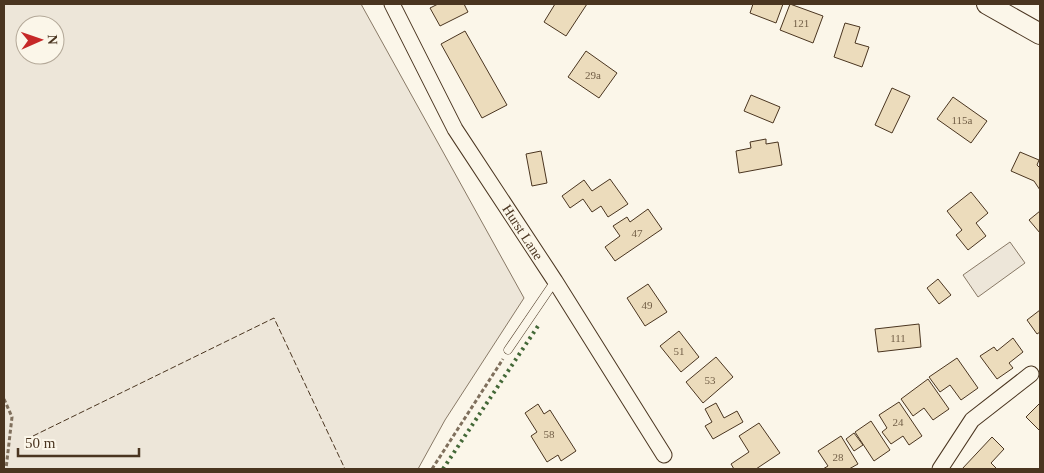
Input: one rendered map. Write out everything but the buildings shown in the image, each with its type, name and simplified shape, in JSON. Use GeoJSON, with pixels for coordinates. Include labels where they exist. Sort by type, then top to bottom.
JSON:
{"type":"FeatureCollection","features":[{"type":"Feature","properties":{"kind":"street","name":"Hurst Lane"},"geometry":{"type":"LineString","coordinates":[[392,4],[456,130],[664,455]]}},
{"type":"Feature","properties":{"kind":"street"},"geometry":{"type":"LineString","coordinates":[[987,4],[1040,34]]}},
{"type":"Feature","properties":{"kind":"street"},"geometry":{"type":"LineString","coordinates":[[940,469],[972,420],[1031,374]]}},
{"type":"Feature","properties":{"kind":"lane"},"geometry":{"type":"LineString","coordinates":[[508,350],[554,281]]}},
{"type":"Feature","properties":{"kind":"path"},"geometry":{"type":"LineString","coordinates":[[432,469],[508,350]]}},
{"type":"Feature","properties":{"kind":"path"},"geometry":{"type":"LineString","coordinates":[[4,400],[12,418],[6,469]]}},
{"type":"Feature","properties":{"kind":"shaded area"},"geometry":{"type":"Polygon","coordinates":[[[4,4],[361,4],[524,298],[445,420],[418,469],[4,469],[4,4]]]}},
{"type":"Feature","properties":{"kind":"shaded area"},"geometry":{"type":"Polygon","coordinates":[[[1010,242],[1025,263],[978,297],[963,275],[1010,242]]]}},
{"type":"Feature","properties":{"kind":"hedge"},"geometry":{"type":"LineString","coordinates":[[443,469],[540,323]]}},
{"type":"Feature","properties":{"kind":"fence"},"geometry":{"type":"LineString","coordinates":[[33,436],[274,318],[345,469]]}}]}
